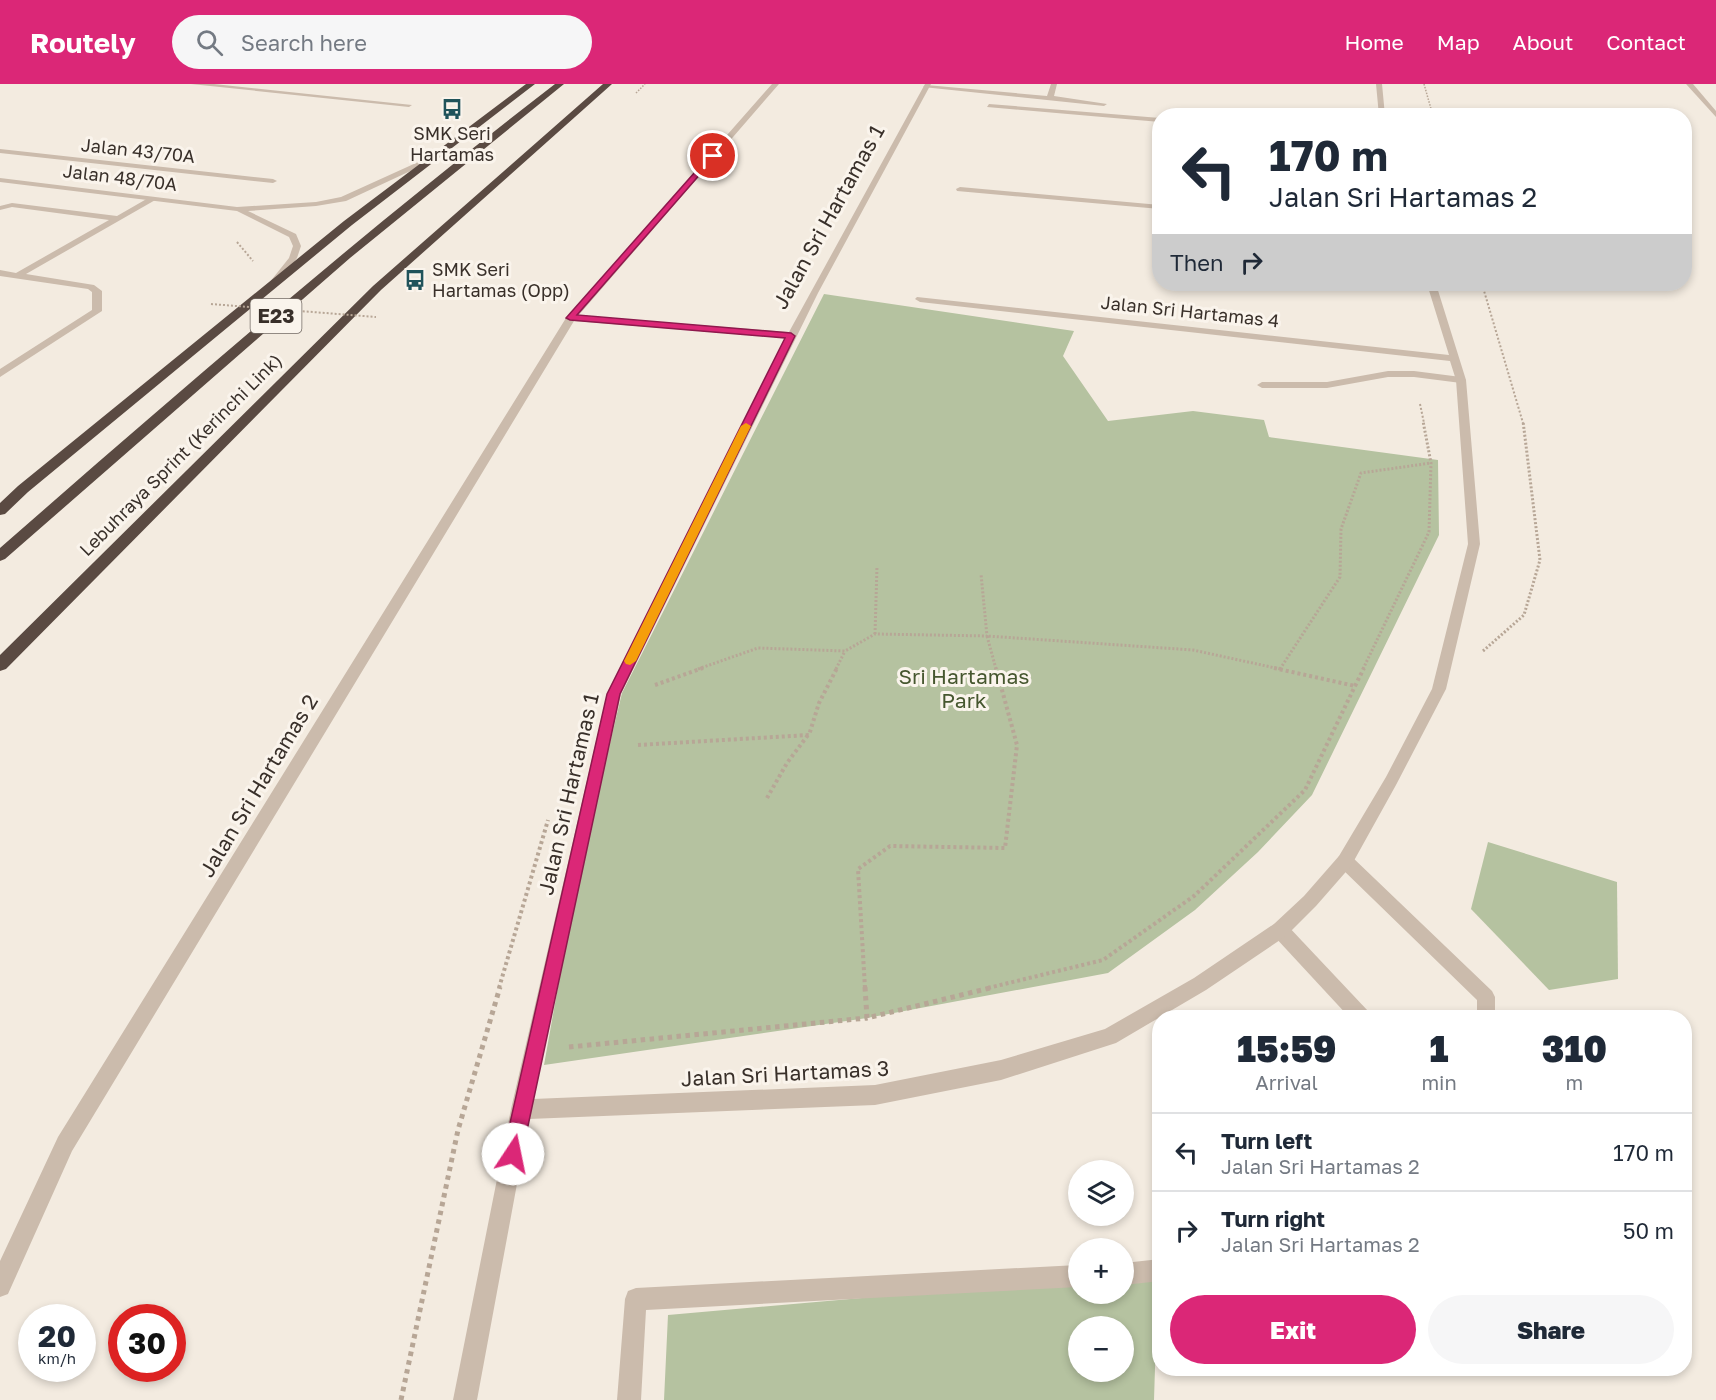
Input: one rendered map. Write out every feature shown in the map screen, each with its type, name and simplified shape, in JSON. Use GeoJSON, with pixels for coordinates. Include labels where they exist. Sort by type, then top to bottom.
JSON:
{"type":"FeatureCollection","features":[{"type":"Feature","properties":{"kind":"highway"},"geometry":{"type":"LineString","coordinates":[[0,511],[23,489],[274,283],[531,84]]}},
{"type":"Feature","properties":{"kind":"highway","name":"Lebuhraya Sprint (Kerinchi Link)"},"geometry":{"type":"LineString","coordinates":[[0,556],[230,354],[476,148],[560,84]]}},
{"type":"Feature","properties":{"kind":"highway","name":"Lebuhraya Sprint (Kerinchi Link)"},"geometry":{"type":"LineString","coordinates":[[0,666],[342,321],[608,84]]}},
{"type":"Feature","properties":{"kind":"highway"},"geometry":{"type":"LineString","coordinates":[[469,206],[621,84]]}},
{"type":"Feature","properties":{"kind":"street"},"geometry":{"type":"LineString","coordinates":[[194,84],[409,105]]}},
{"type":"Feature","properties":{"kind":"street","name":"Jalan Sri Hartamas 2"},"geometry":{"type":"LineString","coordinates":[[0,1286],[65,1144],[570,318],[776,84]]}},
{"type":"Feature","properties":{"kind":"street"},"geometry":{"type":"LineString","coordinates":[[1050,98],[1054,84]]}},
{"type":"Feature","properties":{"kind":"street"},"geometry":{"type":"LineString","coordinates":[[1379,84],[1381,108]]}},
{"type":"Feature","properties":{"kind":"street"},"geometry":{"type":"LineString","coordinates":[[1689,84],[1716,115]]}},
{"type":"Feature","properties":{"kind":"street"},"geometry":{"type":"LineString","coordinates":[[927,86],[1104,104]]}},
{"type":"Feature","properties":{"kind":"street","name":"Jalan Sri Hartamas 1"},"geometry":{"type":"LineString","coordinates":[[465,1400],[521,1109],[614,694],[791,336],[927,86]]}},
{"type":"Feature","properties":{"kind":"street"},"geometry":{"type":"LineString","coordinates":[[298,94],[306,89]]}},
{"type":"Feature","properties":{"kind":"street"},"geometry":{"type":"LineString","coordinates":[[989,106],[1152,119]]}},
{"type":"Feature","properties":{"kind":"street","name":"Jalan 43/70A"},"geometry":{"type":"LineString","coordinates":[[0,151],[273,181]]}},
{"type":"Feature","properties":{"kind":"street","name":"Jalan 48/70A"},"geometry":{"type":"LineString","coordinates":[[0,180],[237,209],[316,204],[343,199],[430,160]]}},
{"type":"Feature","properties":{"kind":"street"},"geometry":{"type":"LineString","coordinates":[[960,189],[1152,206]]}},
{"type":"Feature","properties":{"kind":"street"},"geometry":{"type":"LineString","coordinates":[[17,276],[153,199]]}},
{"type":"Feature","properties":{"kind":"street"},"geometry":{"type":"LineString","coordinates":[[0,208],[12,205],[119,219]]}},
{"type":"Feature","properties":{"kind":"street","name":"Jalan 48/70A"},"geometry":{"type":"LineString","coordinates":[[237,209],[293,236],[297,246],[293,258],[274,283]]}},
{"type":"Feature","properties":{"kind":"street"},"geometry":{"type":"LineString","coordinates":[[0,273],[91,287],[97,291],[99,300],[97,311],[0,374]]}},
{"type":"Feature","properties":{"kind":"street","name":"Jalan Sri Hartamas 3"},"geometry":{"type":"LineString","coordinates":[[1154,1010],[1200,984],[1280,930],[1310,901],[1345,861],[1391,781],[1439,689],[1474,544],[1461,380],[1434,291]]}},
{"type":"Feature","properties":{"kind":"street","name":"Jalan Sri Hartamas 4"},"geometry":{"type":"LineString","coordinates":[[920,298],[1455,358]]}},
{"type":"Feature","properties":{"kind":"street"},"geometry":{"type":"LineString","coordinates":[[570,318],[791,336]]}},
{"type":"Feature","properties":{"kind":"street"},"geometry":{"type":"LineString","coordinates":[[1262,385],[1327,385],[1388,374],[1414,374],[1461,380]]}},
{"type":"Feature","properties":{"kind":"street"},"geometry":{"type":"LineString","coordinates":[[1345,861],[1486,997],[1486,1010]]}},
{"type":"Feature","properties":{"kind":"street"},"geometry":{"type":"LineString","coordinates":[[1280,930],[1354,1010]]}},
{"type":"Feature","properties":{"kind":"street","name":"Jalan Sri Hartamas 3"},"geometry":{"type":"LineString","coordinates":[[521,1109],[875,1095],[1000,1070],[1109,1036],[1152,1011]]}},
{"type":"Feature","properties":{"kind":"street"},"geometry":{"type":"LineString","coordinates":[[1134,1273],[1152,1271]]}},
{"type":"Feature","properties":{"kind":"street"},"geometry":{"type":"LineString","coordinates":[[628,1400],[636,1299],[1068,1277]]}},
{"type":"Feature","properties":{"kind":"path"},"geometry":{"type":"LineString","coordinates":[[1424,84],[1431,108]]}},
{"type":"Feature","properties":{"kind":"path"},"geometry":{"type":"LineString","coordinates":[[1439,689],[1524,615],[1540,560],[1526,432],[1484,291]]}},
{"type":"Feature","properties":{"kind":"path"},"geometry":{"type":"LineString","coordinates":[[211,304],[376,318]]}},
{"type":"Feature","properties":{"kind":"path"},"geometry":{"type":"LineString","coordinates":[[559,1048],[867,1018],[1103,960],[1194,896],[1305,790],[1429,532],[1431,463],[1414,374]]}},
{"type":"Feature","properties":{"kind":"path"},"geometry":{"type":"LineString","coordinates":[[1280,669],[1340,578],[1341,529],[1361,473],[1431,463]]}},
{"type":"Feature","properties":{"kind":"path"},"geometry":{"type":"LineString","coordinates":[[875,634],[877,566]]}},
{"type":"Feature","properties":{"kind":"path"},"geometry":{"type":"LineString","coordinates":[[867,1018],[858,869],[890,846],[1005,848],[1017,745],[987,636],[981,574]]}},
{"type":"Feature","properties":{"kind":"path"},"geometry":{"type":"LineString","coordinates":[[653,686],[758,648],[845,651],[875,634],[987,636],[1193,650],[1355,686]]}},
{"type":"Feature","properties":{"kind":"path"},"geometry":{"type":"LineString","coordinates":[[767,798],[787,763],[809,735],[819,703],[845,651]]}},
{"type":"Feature","properties":{"kind":"path"},"geometry":{"type":"LineString","coordinates":[[630,746],[809,735]]}},
{"type":"Feature","properties":{"kind":"green space","name":"Sri Hartamas Park"},"geometry":{"type":"Polygon","coordinates":[[[824,294],[1074,331],[1063,356],[1108,421],[1193,411],[1264,420],[1269,437],[1438,460],[1439,535],[1312,795],[1258,852],[1195,910],[1108,973],[867,1018],[544,1065],[578,875],[622,693],[824,294]]]}},
{"type":"Feature","properties":{"kind":"green space"},"geometry":{"type":"Polygon","coordinates":[[[1488,842],[1617,882],[1618,979],[1549,990],[1471,909],[1488,842]]]}},
{"type":"Feature","properties":{"kind":"green space"},"geometry":{"type":"Polygon","coordinates":[[[1152,1273],[1154,1400],[664,1400],[668,1315],[1068,1280],[1068,1304],[1134,1304],[1134,1274],[1152,1273]]]}},
{"type":"Feature","properties":{"kind":"slow traffic"},"geometry":{"type":"LineString","coordinates":[[630,661],[746,426]]}},
{"type":"Feature","properties":{"kind":"place","name":"SMK Seri Hartamas"},"geometry":{"type":"Point","coordinates":[452,109]}},
{"type":"Feature","properties":{"kind":"place","name":"SMK Seri Hartamas (Opp)"},"geometry":{"type":"Point","coordinates":[415,280]}},
{"type":"Feature","properties":{"kind":"route"},"geometry":{"type":"LineString","coordinates":[[513,1154],[521,1109],[614,694],[791,336],[570,318],[713,156]]}}]}
